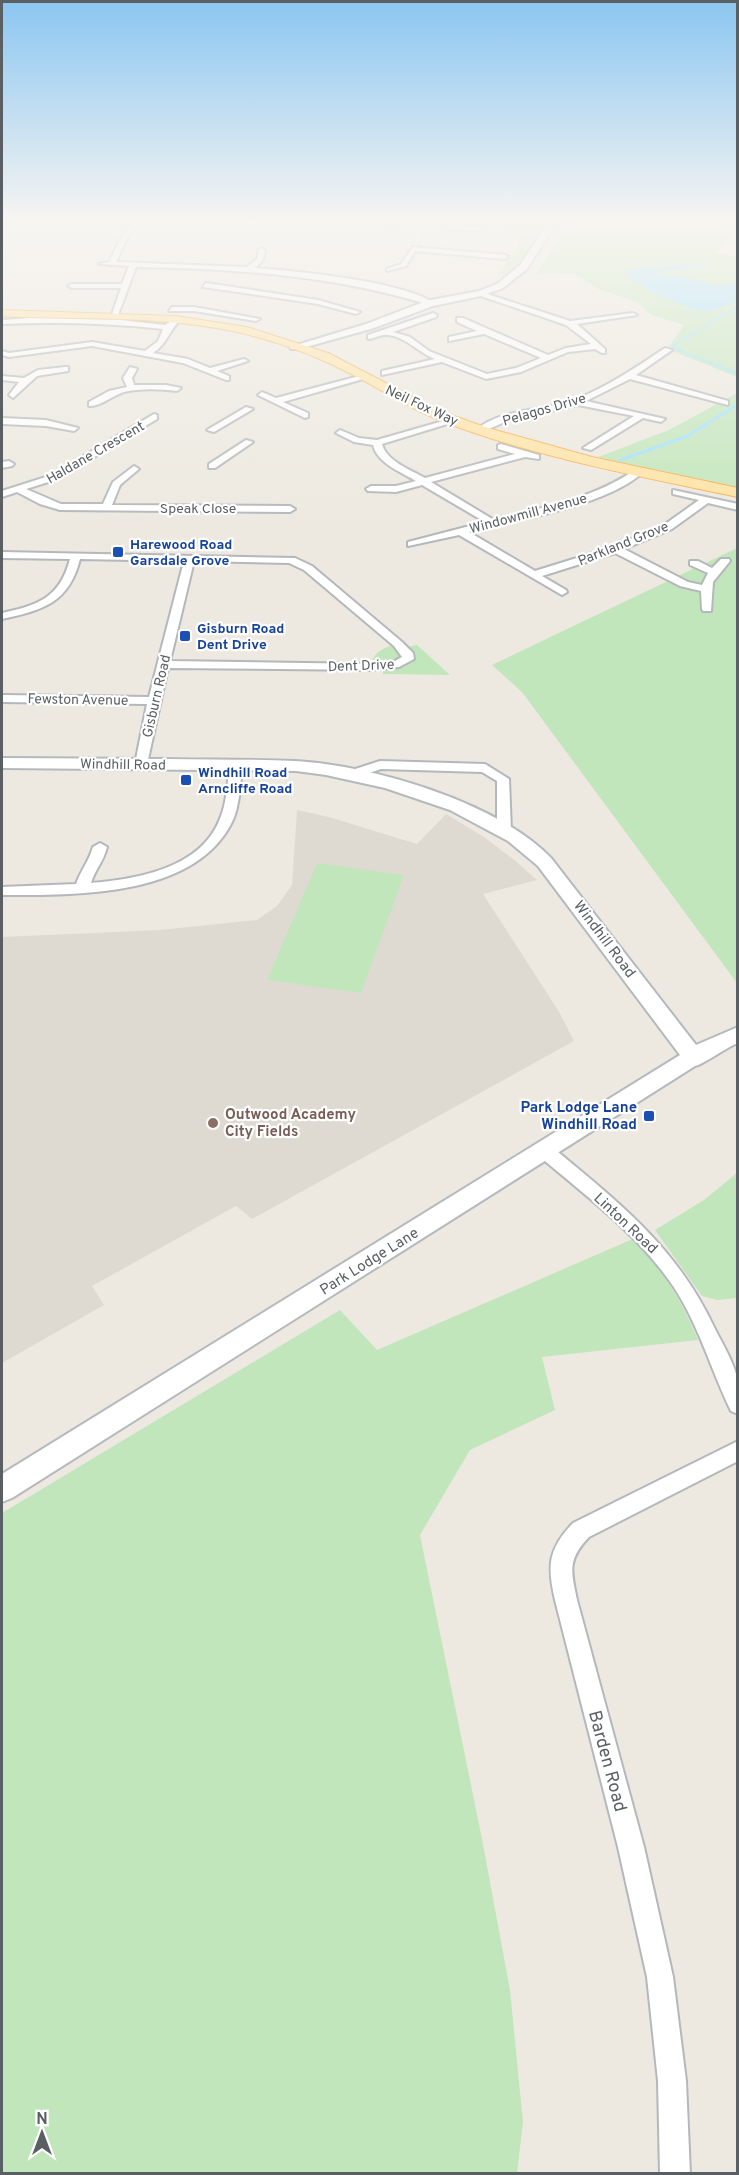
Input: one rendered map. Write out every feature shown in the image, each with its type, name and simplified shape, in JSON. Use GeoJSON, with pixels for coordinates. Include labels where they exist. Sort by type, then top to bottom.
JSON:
{"type":"FeatureCollection","features":[{"type":"Feature","properties":{"kind":"main road","name":"Neil Fox Way"},"geometry":{"type":"LineString","coordinates":[[206,324],[232,327],[376,373],[412,403],[480,430],[525,444],[738,493]]}},
{"type":"Feature","properties":{"kind":"street"},"geometry":{"type":"LineString","coordinates":[[146,354],[166,337],[170,324]]}},
{"type":"Feature","properties":{"kind":"street"},"geometry":{"type":"LineString","coordinates":[[298,348],[377,324]]}},
{"type":"Feature","properties":{"kind":"street"},"geometry":{"type":"LineString","coordinates":[[371,337],[410,324]]}},
{"type":"Feature","properties":{"kind":"street"},"geometry":{"type":"LineString","coordinates":[[468,324],[523,350],[549,358]]}},
{"type":"Feature","properties":{"kind":"street"},"geometry":{"type":"LineString","coordinates":[[386,332],[407,339],[426,353],[486,377],[501,375],[566,350],[600,348],[572,324]]}},
{"type":"Feature","properties":{"kind":"street"},"geometry":{"type":"LineString","coordinates":[[452,339],[485,331]]}},
{"type":"Feature","properties":{"kind":"street"},"geometry":{"type":"LineString","coordinates":[[2,355],[92,344],[184,361],[226,378]]}},
{"type":"Feature","properties":{"kind":"street","name":"Pelagos Drive"},"geometry":{"type":"LineString","coordinates":[[480,430],[506,418],[579,402],[629,376],[668,350]]}},
{"type":"Feature","properties":{"kind":"street"},"geometry":{"type":"LineString","coordinates":[[210,371],[246,362],[231,356]]}},
{"type":"Feature","properties":{"kind":"street"},"geometry":{"type":"LineString","coordinates":[[275,401],[376,373],[442,360]]}},
{"type":"Feature","properties":{"kind":"street"},"geometry":{"type":"LineString","coordinates":[[13,395],[24,380],[35,374],[51,367],[65,369]]}},
{"type":"Feature","properties":{"kind":"street"},"geometry":{"type":"LineString","coordinates":[[132,388],[127,382],[127,377],[133,369]]}},
{"type":"Feature","properties":{"kind":"street"},"geometry":{"type":"LineString","coordinates":[[376,373],[394,380]]}},
{"type":"Feature","properties":{"kind":"street"},"geometry":{"type":"LineString","coordinates":[[629,376],[725,403]]}},
{"type":"Feature","properties":{"kind":"street"},"geometry":{"type":"LineString","coordinates":[[3,377],[24,380]]}},
{"type":"Feature","properties":{"kind":"street"},"geometry":{"type":"LineString","coordinates":[[92,404],[108,394],[132,388],[177,388]]}},
{"type":"Feature","properties":{"kind":"street"},"geometry":{"type":"LineString","coordinates":[[262,395],[304,415]]}},
{"type":"Feature","properties":{"kind":"street"},"geometry":{"type":"LineString","coordinates":[[715,409],[733,397]]}},
{"type":"Feature","properties":{"kind":"street"},"geometry":{"type":"LineString","coordinates":[[579,402],[662,419]]}},
{"type":"Feature","properties":{"kind":"street"},"geometry":{"type":"LineString","coordinates":[[211,430],[249,409]]}},
{"type":"Feature","properties":{"kind":"street"},"geometry":{"type":"LineString","coordinates":[[588,448],[642,415]]}},
{"type":"Feature","properties":{"kind":"street","name":"Haldane Crescent"},"geometry":{"type":"LineString","coordinates":[[2,494],[55,477],[154,417]]}},
{"type":"Feature","properties":{"kind":"street"},"geometry":{"type":"LineString","coordinates":[[2,421],[68,428]]}},
{"type":"Feature","properties":{"kind":"street"},"geometry":{"type":"LineString","coordinates":[[340,432],[357,440],[377,443],[453,421]]}},
{"type":"Feature","properties":{"kind":"street"},"geometry":{"type":"LineString","coordinates":[[212,466],[249,442]]}},
{"type":"Feature","properties":{"kind":"street"},"geometry":{"type":"LineString","coordinates":[[377,443],[379,451],[386,459],[491,522]]}},
{"type":"Feature","properties":{"kind":"street"},"geometry":{"type":"LineString","coordinates":[[501,447],[536,457]]}},
{"type":"Feature","properties":{"kind":"street"},"geometry":{"type":"LineString","coordinates":[[368,501],[371,488],[393,489],[525,454]]}},
{"type":"Feature","properties":{"kind":"street"},"geometry":{"type":"LineString","coordinates":[[121,466],[145,471]]}},
{"type":"Feature","properties":{"kind":"street"},"geometry":{"type":"LineString","coordinates":[[106,508],[116,484],[134,469]]}},
{"type":"Feature","properties":{"kind":"street","name":"Windowmill Avenue"},"geometry":{"type":"LineString","coordinates":[[412,544],[575,502],[618,486],[639,471]]}},
{"type":"Feature","properties":{"kind":"street"},"geometry":{"type":"LineString","coordinates":[[676,492],[714,489],[738,507]]}},
{"type":"Feature","properties":{"kind":"street","name":"Parkland Grove"},"geometry":{"type":"LineString","coordinates":[[534,575],[616,549],[668,527],[714,489]]}},
{"type":"Feature","properties":{"kind":"street","name":"Speak Close"},"geometry":{"type":"LineString","coordinates":[[20,490],[43,502],[60,507],[290,509]]}},
{"type":"Feature","properties":{"kind":"street"},"geometry":{"type":"LineString","coordinates":[[460,531],[562,592]]}},
{"type":"Feature","properties":{"kind":"street"},"geometry":{"type":"LineString","coordinates":[[616,549],[684,584],[705,589]]}},
{"type":"Feature","properties":{"kind":"street"},"geometry":{"type":"LineString","coordinates":[[2,555],[190,558]]}},
{"type":"Feature","properties":{"kind":"street"},"geometry":{"type":"LineString","coordinates":[[2,616],[40,605],[60,593],[69,580],[76,557]]}},
{"type":"Feature","properties":{"kind":"street","name":"Gisburn Road"},"geometry":{"type":"LineString","coordinates":[[141,765],[154,701],[190,558]]}},
{"type":"Feature","properties":{"kind":"street","name":"Dent Drive"},"geometry":{"type":"LineString","coordinates":[[163,664],[372,667],[395,665],[408,658],[403,648],[298,561],[190,558]]}},
{"type":"Feature","properties":{"kind":"street"},"geometry":{"type":"LineString","coordinates":[[707,609],[705,589],[713,572],[725,561]]}},
{"type":"Feature","properties":{"kind":"street"},"geometry":{"type":"LineString","coordinates":[[694,562],[713,572]]}},
{"type":"Feature","properties":{"kind":"street","name":"Fewston Avenue"},"geometry":{"type":"LineString","coordinates":[[2,698],[154,701]]}},
{"type":"Feature","properties":{"kind":"street","name":"Windhill Road"},"geometry":{"type":"LineString","coordinates":[[2,763],[296,766],[388,782],[450,805],[504,831],[538,855],[560,880],[694,1059]]}},
{"type":"Feature","properties":{"kind":"street","name":"Windhill Road"},"geometry":{"type":"LineString","coordinates":[[351,775],[380,765],[485,768],[503,778],[504,831]]}},
{"type":"Feature","properties":{"kind":"street"},"geometry":{"type":"LineString","coordinates":[[2,891],[117,885],[167,872],[199,854],[216,837],[226,821],[236,766]]}},
{"type":"Feature","properties":{"kind":"street"},"geometry":{"type":"LineString","coordinates":[[82,888],[87,872],[96,862],[100,847]]}},
{"type":"Feature","properties":{"kind":"street","name":"Park Lodge Lane"},"geometry":{"type":"LineString","coordinates":[[2,1489],[694,1059],[711,1046],[738,1034]]}},
{"type":"Feature","properties":{"kind":"street","name":"Linton Road"},"geometry":{"type":"LineString","coordinates":[[545,1151],[646,1238],[670,1267],[696,1307],[738,1405]]}},
{"type":"Feature","properties":{"kind":"street","name":"Barden Road"},"geometry":{"type":"LineString","coordinates":[[675,2174],[672,2081],[660,1977],[631,1847],[566,1600],[560,1569],[566,1544],[581,1530],[738,1450]]}},
{"type":"Feature","properties":{"kind":"shaded area","name":"Outwood Academy City Fields"},"geometry":{"type":"Polygon","coordinates":[[[297,810],[329,817],[417,844],[446,814],[484,837],[513,859],[537,880],[483,894],[558,1010],[574,1041],[252,1219],[236,1206],[92,1286],[104,1305],[2,1363],[2,937],[160,930],[257,920],[277,906],[292,885],[297,810]]]}},
{"type":"Feature","properties":{"kind":"green space"},"geometry":{"type":"Polygon","coordinates":[[[679,324],[737,324],[737,377],[667,349],[684,325],[679,324]]]}},
{"type":"Feature","properties":{"kind":"green space"},"geometry":{"type":"Polygon","coordinates":[[[737,393],[737,490],[598,457],[669,430],[737,393]]]}},
{"type":"Feature","properties":{"kind":"green space"},"geometry":{"type":"Polygon","coordinates":[[[737,548],[737,983],[522,692],[492,665],[737,548]]]}},
{"type":"Feature","properties":{"kind":"green space"},"geometry":{"type":"Polygon","coordinates":[[[398,644],[403,648],[417,645],[450,675],[383,674],[383,667],[372,667],[376,654],[398,644]]]}},
{"type":"Feature","properties":{"kind":"green space"},"geometry":{"type":"Polygon","coordinates":[[[317,863],[404,875],[361,993],[267,980],[317,863]]]}},
{"type":"Feature","properties":{"kind":"green space"},"geometry":{"type":"Polygon","coordinates":[[[737,1173],[737,1298],[717,1300],[702,1296],[655,1230],[704,1200],[737,1173]]]}},
{"type":"Feature","properties":{"kind":"green space"},"geometry":{"type":"Polygon","coordinates":[[[635,1238],[671,1286],[698,1340],[542,1357],[555,1410],[470,1450],[420,1535],[482,1839],[510,1990],[523,2122],[517,2173],[2,2174],[2,1513],[340,1310],[377,1350],[635,1238]]]}},
{"type":"Feature","properties":{"kind":"waterway"},"geometry":{"type":"LineString","coordinates":[[710,324],[671,347],[738,374]]}},
{"type":"Feature","properties":{"kind":"waterway"},"geometry":{"type":"LineString","coordinates":[[620,460],[688,436],[738,404]]}},
{"type":"Feature","properties":{"kind":"place","name":"Harewood Road Garsdale Grove"},"geometry":{"type":"Point","coordinates":[118,552]}},
{"type":"Feature","properties":{"kind":"place","name":"Gisburn Road Dent Drive"},"geometry":{"type":"Point","coordinates":[185,636]}},
{"type":"Feature","properties":{"kind":"place","name":"Windhill Road Arncliffe Road"},"geometry":{"type":"Point","coordinates":[186,780]}},
{"type":"Feature","properties":{"kind":"place","name":"Park Lodge Lane Windhill Road"},"geometry":{"type":"Point","coordinates":[649,1116]}},
{"type":"Feature","properties":{"kind":"place","name":"Outwood Academy City Fields"},"geometry":{"type":"Point","coordinates":[213,1123]}}]}
